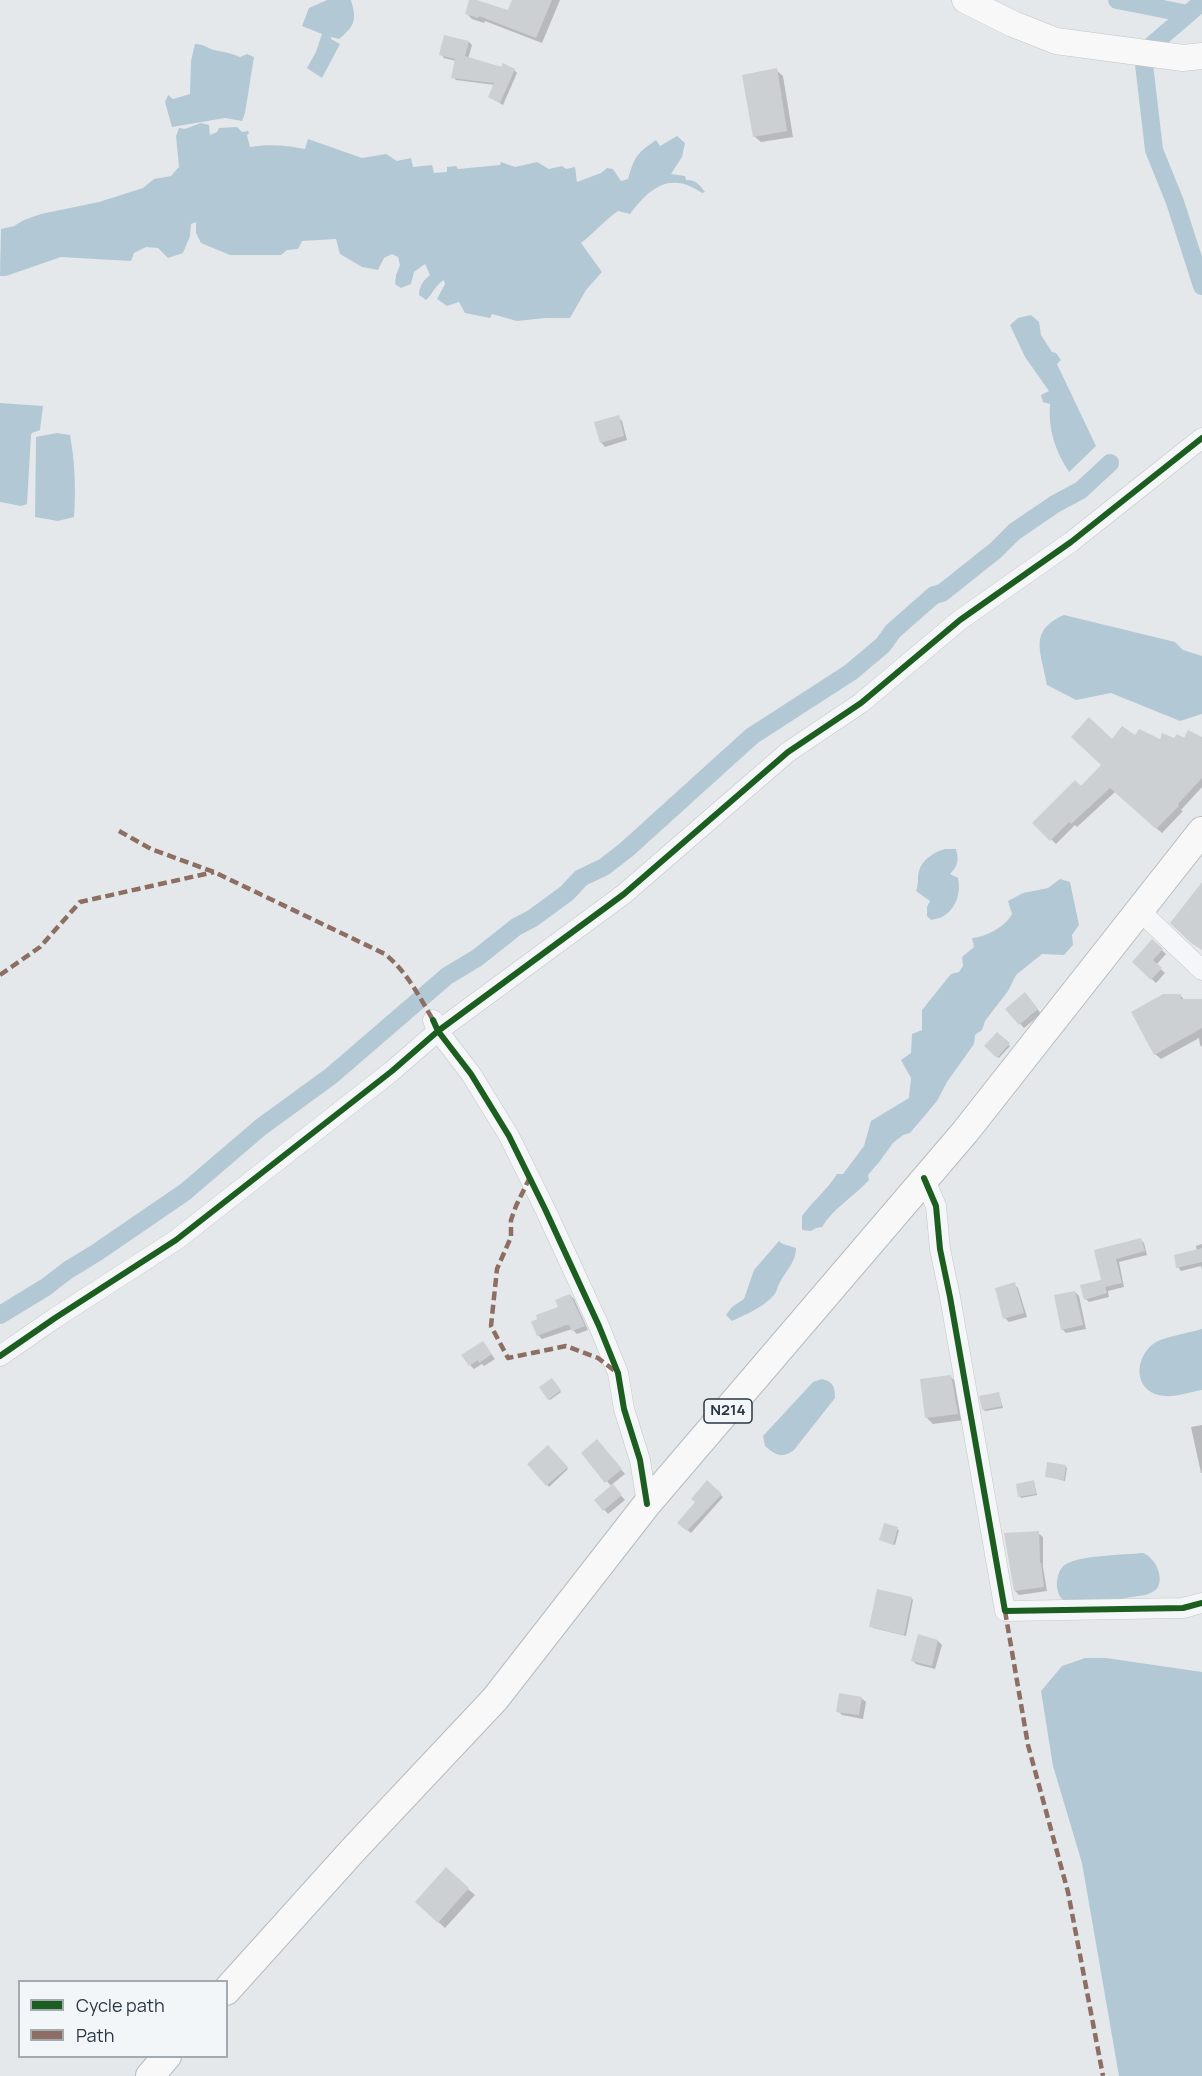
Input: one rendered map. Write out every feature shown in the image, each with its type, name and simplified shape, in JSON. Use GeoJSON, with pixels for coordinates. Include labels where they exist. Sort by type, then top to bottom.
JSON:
{"type":"FeatureCollection","features":[{"type":"Feature","properties":{"kind":"highway","name":"N214"},"geometry":{"type":"LineString","coordinates":[[233,1985],[354,1849],[495,1699],[647,1504],[965,1132],[1202,831]]}},
{"type":"Feature","properties":{"kind":"highway"},"geometry":{"type":"LineString","coordinates":[[150,2076],[165,2058]]}},
{"type":"Feature","properties":{"kind":"main road"},"geometry":{"type":"LineString","coordinates":[[965,0],[1013,24],[1056,40],[1192,57]]}},
{"type":"Feature","properties":{"kind":"street"},"geometry":{"type":"LineString","coordinates":[[0,1356],[176,1240],[392,1071],[435,1025],[624,894],[788,752],[861,703],[960,620],[1071,542],[1202,438]]}},
{"type":"Feature","properties":{"kind":"street"},"geometry":{"type":"LineString","coordinates":[[1140,911],[1202,958]]}},
{"type":"Feature","properties":{"kind":"street"},"geometry":{"type":"LineString","coordinates":[[1140,911],[1202,970]]}},
{"type":"Feature","properties":{"kind":"street"},"geometry":{"type":"LineString","coordinates":[[435,1025],[471,1074],[509,1136],[598,1326],[618,1373],[647,1504]]}},
{"type":"Feature","properties":{"kind":"street"},"geometry":{"type":"LineString","coordinates":[[924,1178],[936,1206],[940,1250],[1005,1611],[1159,1609],[1183,1608],[1202,1603]]}},
{"type":"Feature","properties":{"kind":"water"},"geometry":{"type":"Polygon","coordinates":[[[327,0],[351,0],[354,18],[351,26],[339,39],[331,37],[340,44],[322,78],[307,68],[322,34],[302,26],[309,8],[327,0]]]}},
{"type":"Feature","properties":{"kind":"water"},"geometry":{"type":"Polygon","coordinates":[[[195,44],[240,57],[247,54],[254,57],[242,121],[225,118],[172,127],[165,102],[168,95],[173,99],[190,94],[191,61],[195,44]]]}},
{"type":"Feature","properties":{"kind":"water"},"geometry":{"type":"Polygon","coordinates":[[[201,123],[209,125],[210,135],[217,132],[219,128],[237,127],[242,132],[248,131],[250,147],[277,145],[305,149],[308,139],[362,158],[386,154],[397,161],[411,158],[413,167],[432,165],[434,173],[447,172],[447,167],[456,166],[458,169],[500,165],[501,162],[515,167],[537,162],[549,169],[562,166],[566,169],[575,167],[577,182],[601,173],[607,168],[613,169],[621,181],[628,179],[637,156],[644,149],[656,140],[660,146],[677,136],[685,143],[682,157],[671,174],[685,176],[686,180],[695,182],[705,192],[702,193],[691,186],[680,183],[662,185],[645,196],[630,214],[618,211],[581,243],[602,272],[586,290],[570,318],[517,321],[492,314],[490,318],[465,313],[459,302],[447,306],[437,299],[445,284],[444,280],[426,300],[419,295],[422,283],[430,275],[425,264],[414,272],[411,284],[401,288],[395,284],[400,265],[398,257],[392,254],[384,258],[378,270],[362,267],[340,254],[336,239],[302,241],[298,249],[287,250],[281,255],[230,255],[201,243],[196,233],[196,222],[191,224],[190,236],[183,253],[168,258],[158,248],[146,247],[134,253],[131,261],[61,257],[0,276],[1,229],[41,214],[99,202],[143,188],[154,179],[171,176],[179,167],[176,136],[179,128],[185,129],[201,123]]]}},
{"type":"Feature","properties":{"kind":"water"},"geometry":{"type":"Polygon","coordinates":[[[1031,315],[1039,322],[1041,335],[1052,352],[1056,353],[1061,360],[1057,364],[1096,446],[1069,472],[1054,440],[1050,422],[1050,404],[1043,402],[1041,395],[1049,391],[1025,357],[1010,325],[1018,318],[1031,315]]]}},
{"type":"Feature","properties":{"kind":"water"},"geometry":{"type":"Polygon","coordinates":[[[0,403],[43,406],[40,430],[31,435],[27,504],[21,506],[0,502],[0,403]]]}},
{"type":"Feature","properties":{"kind":"water"},"geometry":{"type":"Polygon","coordinates":[[[57,433],[70,435],[75,486],[74,517],[58,521],[35,517],[36,437],[57,433]]]}},
{"type":"Feature","properties":{"kind":"water"},"geometry":{"type":"Polygon","coordinates":[[[1064,615],[1175,642],[1183,650],[1202,656],[1202,714],[1180,721],[1111,693],[1076,700],[1047,685],[1040,653],[1041,636],[1052,621],[1064,615]]]}},
{"type":"Feature","properties":{"kind":"water"},"geometry":{"type":"Polygon","coordinates":[[[945,849],[956,849],[957,863],[950,874],[958,878],[959,888],[955,903],[949,912],[931,920],[927,916],[930,901],[916,891],[918,874],[926,860],[945,849]]]}},
{"type":"Feature","properties":{"kind":"water"},"geometry":{"type":"Polygon","coordinates":[[[1060,879],[1070,882],[1079,925],[1072,935],[1073,945],[1064,955],[1042,954],[1016,975],[1008,991],[985,1021],[982,1030],[975,1035],[974,1044],[947,1082],[937,1101],[910,1133],[903,1135],[893,1143],[868,1175],[869,1180],[832,1214],[822,1227],[811,1231],[802,1230],[802,1216],[837,1174],[843,1174],[864,1146],[871,1121],[909,1098],[911,1078],[901,1060],[911,1053],[912,1034],[922,1030],[922,1010],[951,974],[959,972],[963,966],[962,957],[974,947],[972,938],[989,933],[1009,919],[1012,914],[1008,901],[1023,893],[1048,888],[1060,879]]]}},
{"type":"Feature","properties":{"kind":"water"},"geometry":{"type":"Polygon","coordinates":[[[779,1241],[796,1248],[796,1253],[775,1294],[760,1307],[732,1321],[726,1315],[732,1307],[744,1299],[754,1270],[779,1241]]]}},
{"type":"Feature","properties":{"kind":"water"},"geometry":{"type":"Polygon","coordinates":[[[1202,1329],[1202,1390],[1165,1396],[1155,1394],[1142,1383],[1140,1367],[1142,1359],[1153,1344],[1163,1339],[1202,1329]]]}},
{"type":"Feature","properties":{"kind":"water"},"geometry":{"type":"Polygon","coordinates":[[[822,1379],[833,1385],[835,1398],[794,1450],[783,1455],[772,1452],[765,1446],[763,1436],[813,1382],[822,1379]]]}},
{"type":"Feature","properties":{"kind":"water"},"geometry":{"type":"Polygon","coordinates":[[[1143,1553],[1151,1558],[1160,1577],[1158,1587],[1151,1593],[1087,1603],[1068,1602],[1060,1596],[1057,1578],[1066,1564],[1093,1557],[1143,1553]]]}},
{"type":"Feature","properties":{"kind":"water"},"geometry":{"type":"Polygon","coordinates":[[[1085,1658],[1106,1658],[1202,1672],[1202,2076],[1119,2076],[1082,1863],[1053,1766],[1041,1691],[1062,1666],[1085,1658]]]}},
{"type":"Feature","properties":{"kind":"building"},"geometry":{"type":"Polygon","coordinates":[[[469,0],[477,0],[508,10],[512,0],[552,0],[536,38],[479,16],[478,18],[465,14],[469,0]]]}},
{"type":"Feature","properties":{"kind":"building"},"geometry":{"type":"Polygon","coordinates":[[[444,35],[469,41],[465,56],[501,67],[503,63],[515,69],[500,103],[488,97],[494,83],[451,78],[455,59],[439,55],[444,35]]]}},
{"type":"Feature","properties":{"kind":"building"},"geometry":{"type":"Polygon","coordinates":[[[777,68],[787,131],[753,137],[742,75],[777,68]]]}},
{"type":"Feature","properties":{"kind":"building"},"geometry":{"type":"Polygon","coordinates":[[[619,415],[624,436],[600,443],[594,422],[619,415]]]}},
{"type":"Feature","properties":{"kind":"building"},"geometry":{"type":"Polygon","coordinates":[[[1089,717],[1112,739],[1122,726],[1135,735],[1139,729],[1160,739],[1162,733],[1174,738],[1177,734],[1184,738],[1188,730],[1202,737],[1202,778],[1156,829],[1110,788],[1050,841],[1032,823],[1075,780],[1081,786],[1101,765],[1071,737],[1089,717]]]}},
{"type":"Feature","properties":{"kind":"building"},"geometry":{"type":"Polygon","coordinates":[[[1202,882],[1202,950],[1170,923],[1202,882]]]}},
{"type":"Feature","properties":{"kind":"building"},"geometry":{"type":"Polygon","coordinates":[[[1152,939],[1163,949],[1153,960],[1162,968],[1151,980],[1132,962],[1152,939]]]}},
{"type":"Feature","properties":{"kind":"building"},"geometry":{"type":"Polygon","coordinates":[[[1025,992],[1038,1009],[1019,1025],[1005,1009],[1025,992]]]}},
{"type":"Feature","properties":{"kind":"building"},"geometry":{"type":"Polygon","coordinates":[[[1163,994],[1181,994],[1181,999],[1202,999],[1202,1028],[1154,1055],[1131,1012],[1163,994]]]}},
{"type":"Feature","properties":{"kind":"building"},"geometry":{"type":"Polygon","coordinates":[[[997,1032],[1010,1043],[997,1058],[984,1046],[997,1032]]]}},
{"type":"Feature","properties":{"kind":"building"},"geometry":{"type":"Polygon","coordinates":[[[1141,1238],[1145,1251],[1116,1259],[1122,1283],[1105,1287],[1107,1293],[1084,1300],[1080,1285],[1101,1280],[1094,1250],[1141,1238]]]}},
{"type":"Feature","properties":{"kind":"building"},"geometry":{"type":"Polygon","coordinates":[[[1202,1248],[1202,1262],[1176,1268],[1174,1255],[1202,1248]]]}},
{"type":"Feature","properties":{"kind":"building"},"geometry":{"type":"Polygon","coordinates":[[[1015,1282],[1024,1313],[1003,1319],[995,1288],[1015,1282]]]}},
{"type":"Feature","properties":{"kind":"building"},"geometry":{"type":"Polygon","coordinates":[[[1075,1291],[1083,1325],[1061,1330],[1054,1295],[1075,1291]]]}},
{"type":"Feature","properties":{"kind":"building"},"geometry":{"type":"Polygon","coordinates":[[[570,1294],[585,1326],[572,1331],[569,1325],[566,1325],[537,1336],[531,1322],[537,1319],[536,1315],[558,1307],[555,1300],[570,1294]]]}},
{"type":"Feature","properties":{"kind":"building"},"geometry":{"type":"Polygon","coordinates":[[[483,1341],[492,1354],[479,1363],[478,1360],[469,1366],[461,1355],[483,1341]]]}},
{"type":"Feature","properties":{"kind":"building"},"geometry":{"type":"Polygon","coordinates":[[[951,1375],[958,1414],[925,1418],[920,1379],[951,1375]]]}},
{"type":"Feature","properties":{"kind":"building"},"geometry":{"type":"Polygon","coordinates":[[[552,1378],[561,1390],[548,1400],[539,1387],[552,1378]]]}},
{"type":"Feature","properties":{"kind":"building"},"geometry":{"type":"Polygon","coordinates":[[[999,1392],[1002,1406],[982,1410],[979,1396],[999,1392]]]}},
{"type":"Feature","properties":{"kind":"building"},"geometry":{"type":"Polygon","coordinates":[[[597,1439],[622,1469],[605,1483],[581,1453],[597,1439]]]}},
{"type":"Feature","properties":{"kind":"building"},"geometry":{"type":"Polygon","coordinates":[[[548,1445],[568,1467],[546,1486],[527,1464],[548,1445]]]}},
{"type":"Feature","properties":{"kind":"building"},"geometry":{"type":"Polygon","coordinates":[[[1047,1462],[1066,1465],[1064,1480],[1045,1477],[1047,1462]]]}},
{"type":"Feature","properties":{"kind":"building"},"geometry":{"type":"Polygon","coordinates":[[[707,1480],[722,1494],[687,1531],[677,1523],[695,1502],[691,1499],[707,1480]]]}},
{"type":"Feature","properties":{"kind":"building"},"geometry":{"type":"Polygon","coordinates":[[[1034,1480],[1036,1494],[1018,1497],[1016,1484],[1034,1480]]]}},
{"type":"Feature","properties":{"kind":"building"},"geometry":{"type":"Polygon","coordinates":[[[613,1484],[622,1495],[603,1511],[594,1500],[613,1484]]]}},
{"type":"Feature","properties":{"kind":"building"},"geometry":{"type":"Polygon","coordinates":[[[884,1523],[898,1527],[893,1545],[879,1540],[884,1523]]]}},
{"type":"Feature","properties":{"kind":"building"},"geometry":{"type":"Polygon","coordinates":[[[1039,1531],[1040,1563],[1044,1587],[1014,1591],[1004,1533],[1039,1531]]]}},
{"type":"Feature","properties":{"kind":"building"},"geometry":{"type":"Polygon","coordinates":[[[877,1589],[912,1597],[904,1635],[869,1627],[877,1589]]]}},
{"type":"Feature","properties":{"kind":"building"},"geometry":{"type":"Polygon","coordinates":[[[918,1634],[938,1640],[932,1666],[911,1661],[918,1634]]]}},
{"type":"Feature","properties":{"kind":"building"},"geometry":{"type":"Polygon","coordinates":[[[839,1693],[862,1697],[859,1715],[836,1712],[839,1693]]]}},
{"type":"Feature","properties":{"kind":"building"},"geometry":{"type":"Polygon","coordinates":[[[446,1867],[469,1888],[438,1923],[415,1902],[446,1867]]]}},
{"type":"Feature","properties":{"kind":"waterway"},"geometry":{"type":"LineString","coordinates":[[1117,0],[1188,14]]}},
{"type":"Feature","properties":{"kind":"waterway"},"geometry":{"type":"LineString","coordinates":[[1202,2],[1153,44],[1144,64],[1154,150],[1175,202],[1202,286]]}},
{"type":"Feature","properties":{"kind":"waterway"},"geometry":{"type":"LineString","coordinates":[[0,1315],[46,1287],[185,1192],[261,1127],[331,1076],[447,976],[477,958],[516,927],[533,918],[567,893],[581,878],[604,867],[626,850],[752,736],[851,672],[883,645],[893,631],[934,595],[942,593],[996,550],[1014,532],[1055,504],[1081,490],[1110,463]]}},
{"type":"Feature","properties":{"kind":"marked path"},"geometry":{"type":"LineString","coordinates":[[119,831],[151,849],[214,872],[385,954],[406,976],[433,1020]]}},
{"type":"Feature","properties":{"kind":"marked path"},"geometry":{"type":"LineString","coordinates":[[0,975],[40,947],[80,902],[214,872]]}},
{"type":"Feature","properties":{"kind":"marked path"},"geometry":{"type":"LineString","coordinates":[[530,1177],[516,1206],[511,1220],[511,1237],[497,1269],[491,1326],[508,1358],[566,1346],[598,1358],[615,1371]]}},
{"type":"Feature","properties":{"kind":"marked path"},"geometry":{"type":"LineString","coordinates":[[1005,1611],[1028,1745],[1068,1892],[1103,2076]]}},
{"type":"Feature","properties":{"kind":"cycle path"},"geometry":{"type":"LineString","coordinates":[[0,1356],[176,1240],[392,1071],[438,1031],[624,894],[788,752],[861,703],[960,620],[1071,542],[1202,438]]}},
{"type":"Feature","properties":{"kind":"cycle path"},"geometry":{"type":"LineString","coordinates":[[433,1020],[438,1031],[471,1074],[509,1136],[599,1326],[618,1373],[624,1409],[640,1460],[647,1504]]}},
{"type":"Feature","properties":{"kind":"cycle path"},"geometry":{"type":"LineString","coordinates":[[924,1178],[936,1206],[940,1249],[1005,1611],[1183,1608],[1202,1603]]}}]}
